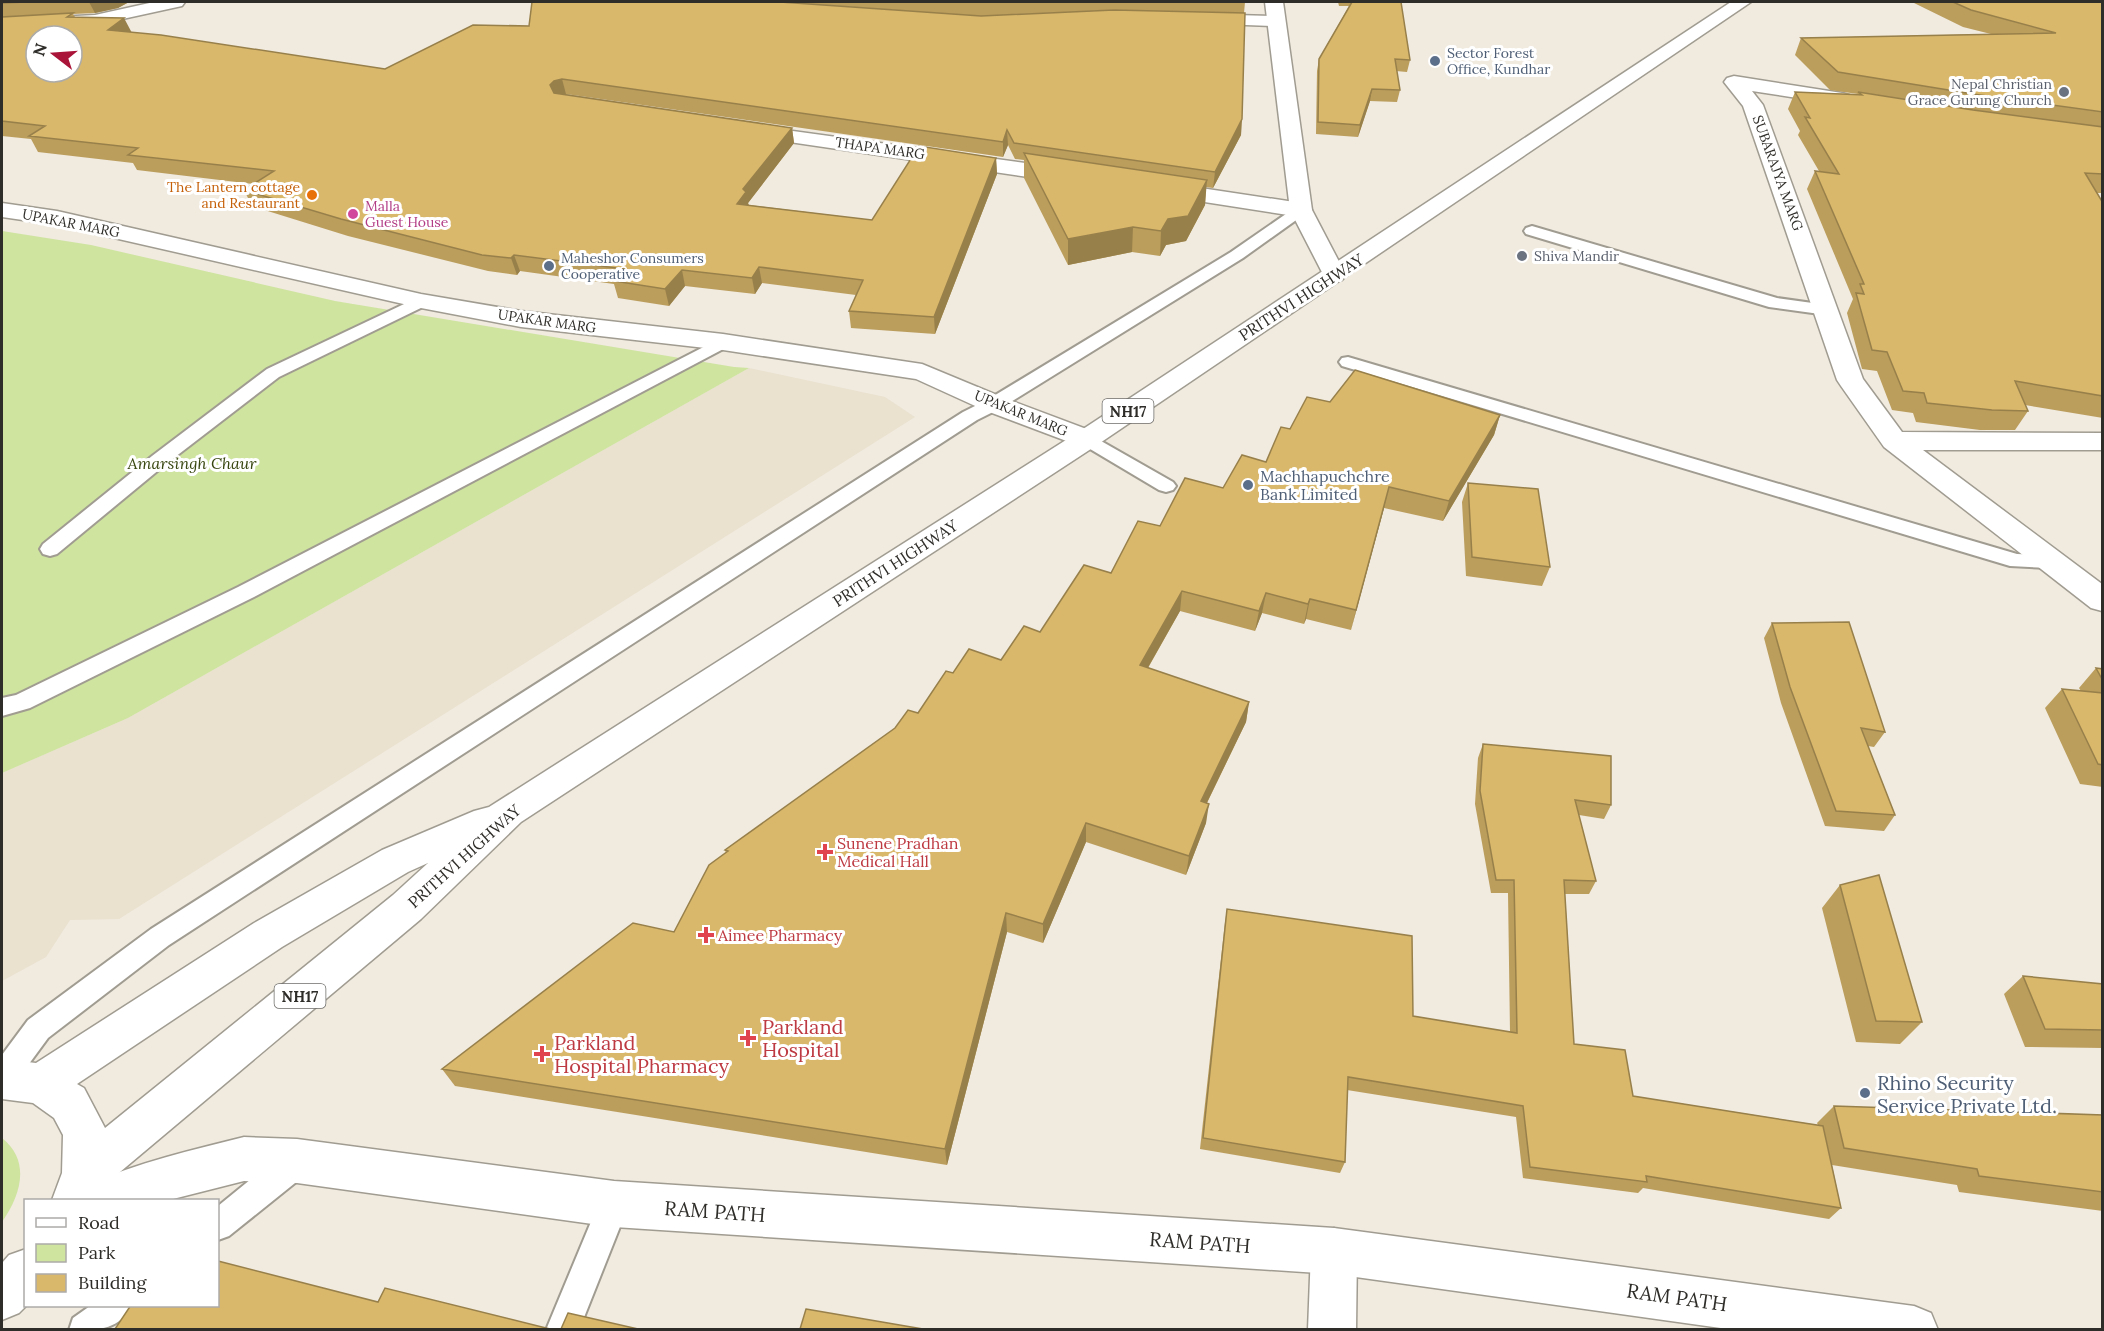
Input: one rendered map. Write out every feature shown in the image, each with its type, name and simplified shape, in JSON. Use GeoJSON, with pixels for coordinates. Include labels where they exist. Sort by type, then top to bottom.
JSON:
{"type":"FeatureCollection","features":[{"type":"Feature","properties":{"kind":"main road"},"geometry":{"type":"LineString","coordinates":[[2,25],[95,20],[176,2]]}},
{"type":"Feature","properties":{"kind":"main road","name":"PRITHVI HIGHWAY"},"geometry":{"type":"LineString","coordinates":[[87,1191],[407,907],[508,812],[1087,439],[1742,2]]}},
{"type":"Feature","properties":{"kind":"main road"},"geometry":{"type":"LineString","coordinates":[[1183,19],[1275,11],[1300,210],[1334,275]]}},
{"type":"Feature","properties":{"kind":"main road","name":"SUBARAJYA MARG"},"geometry":{"type":"LineString","coordinates":[[1858,101],[1734,82],[1754,105],[1850,380],[1894,441],[2103,600]]}},
{"type":"Feature","properties":{"kind":"main road","name":"THAPA MARG"},"geometry":{"type":"LineString","coordinates":[[725,127],[1090,179]]}},
{"type":"Feature","properties":{"kind":"main road"},"geometry":{"type":"LineString","coordinates":[[1136,186],[1300,210]]}},
{"type":"Feature","properties":{"kind":"main road","name":"UPAKAR MARG"},"geometry":{"type":"LineString","coordinates":[[2,210],[57,218],[422,300],[521,319],[723,342],[922,372],[994,404],[1087,439]]}},
{"type":"Feature","properties":{"kind":"main road"},"geometry":{"type":"LineString","coordinates":[[1894,441],[2100,444]]}},
{"type":"Feature","properties":{"kind":"main road"},"geometry":{"type":"LineString","coordinates":[[15,1080],[395,861],[508,812]]}},
{"type":"Feature","properties":{"kind":"main road"},"geometry":{"type":"LineString","coordinates":[[15,1080],[69,1102],[85,1133],[87,1191]]}},
{"type":"Feature","properties":{"kind":"main road","name":"RAM PATH"},"geometry":{"type":"LineString","coordinates":[[87,1191],[179,1175],[244,1159],[297,1161],[614,1204],[1334,1251],[1914,1329]]}},
{"type":"Feature","properties":{"kind":"main road"},"geometry":{"type":"LineString","coordinates":[[1332,1329],[1334,1251]]}},
{"type":"Feature","properties":{"kind":"main road"},"geometry":{"type":"LineString","coordinates":[[2,1296],[24,1274]]}},
{"type":"Feature","properties":{"kind":"lane"},"geometry":{"type":"LineString","coordinates":[[15,1080],[38,1029],[160,938],[970,416],[994,404],[1237,255],[1300,210]]}},
{"type":"Feature","properties":{"kind":"lane"},"geometry":{"type":"LineString","coordinates":[[1532,231],[1775,303],[1827,310]]}},
{"type":"Feature","properties":{"kind":"lane"},"geometry":{"type":"LineString","coordinates":[[50,549],[159,460],[273,373],[422,300]]}},
{"type":"Feature","properties":{"kind":"lane"},"geometry":{"type":"LineString","coordinates":[[2,707],[22,702],[246,592],[723,342]]}},
{"type":"Feature","properties":{"kind":"lane"},"geometry":{"type":"LineString","coordinates":[[1348,362],[2017,561],[2049,561]]}},
{"type":"Feature","properties":{"kind":"lane"},"geometry":{"type":"LineString","coordinates":[[1087,439],[1166,486]]}},
{"type":"Feature","properties":{"kind":"lane"},"geometry":{"type":"LineString","coordinates":[[219,1223],[297,1161]]}},
{"type":"Feature","properties":{"kind":"lane"},"geometry":{"type":"LineString","coordinates":[[562,1329],[614,1204]]}},
{"type":"Feature","properties":{"kind":"lane"},"geometry":{"type":"LineString","coordinates":[[85,1329],[112,1307]]}},
{"type":"Feature","properties":{"kind":"shaded area"},"geometry":{"type":"Polygon","coordinates":[[[749,368],[885,397],[915,417],[119,919],[70,920],[46,957],[2,981],[2,773],[128,718],[749,368]]]}},
{"type":"Feature","properties":{"kind":"green space","name":"Amarsingh Chaur"},"geometry":{"type":"Polygon","coordinates":[[[2,231],[91,245],[335,301],[749,368],[128,718],[2,773],[2,231]]]}},
{"type":"Feature","properties":{"kind":"green space"},"geometry":{"type":"Polygon","coordinates":[[[2,1138],[17,1157],[20,1178],[14,1201],[2,1222],[2,1138]]]}},
{"type":"Feature","properties":{"kind":"building"},"geometry":{"type":"Polygon","coordinates":[[[532,2],[780,2],[981,16],[1114,10],[1245,13],[1242,119],[1215,172],[1014,143],[1007,130],[1003,142],[562,79],[550,85],[554,93],[792,128],[743,189],[746,192],[737,204],[872,220],[919,146],[996,158],[934,317],[849,311],[863,280],[759,267],[752,278],[682,270],[665,289],[614,281],[625,269],[514,255],[511,258],[482,255],[341,219],[244,190],[274,171],[128,155],[138,148],[29,136],[45,126],[2,121],[2,17],[73,13],[67,17],[124,18],[108,30],[161,35],[385,69],[473,25],[529,26],[532,2]]]}},
{"type":"Feature","properties":{"kind":"building"},"geometry":{"type":"Polygon","coordinates":[[[1352,2],[1401,2],[1410,60],[1395,59],[1400,90],[1372,89],[1360,125],[1318,122],[1319,59],[1352,2]]]}},
{"type":"Feature","properties":{"kind":"building"},"geometry":{"type":"Polygon","coordinates":[[[1953,2],[2103,2],[2103,112],[1838,72],[1801,38],[2056,33],[1971,10],[1953,2]]]}},
{"type":"Feature","properties":{"kind":"building"},"geometry":{"type":"Polygon","coordinates":[[[1795,92],[1862,95],[1858,92],[2103,127],[2103,174],[2085,173],[2103,203],[2103,396],[2015,381],[2028,411],[1992,410],[1927,403],[1924,393],[1903,391],[1887,352],[1872,350],[1856,293],[1864,294],[1860,284],[1864,284],[1815,171],[1839,174],[1805,117],[1810,118],[1795,92]]]}},
{"type":"Feature","properties":{"kind":"building"},"geometry":{"type":"Polygon","coordinates":[[[1024,153],[1207,180],[1188,216],[1168,219],[1161,231],[1133,227],[1068,239],[1024,153]]]}},
{"type":"Feature","properties":{"kind":"building"},"geometry":{"type":"Polygon","coordinates":[[[1355,370],[1500,415],[1449,501],[1389,487],[1356,610],[1310,599],[1308,604],[1266,593],[1259,611],[1182,591],[1140,665],[1249,702],[1201,801],[1209,804],[1189,856],[1086,823],[1043,924],[1006,913],[945,1149],[442,1069],[633,923],[674,932],[709,865],[728,851],[725,850],[895,728],[908,710],[918,713],[946,671],[953,673],[969,649],[1001,660],[1024,626],[1040,632],[1084,565],[1111,573],[1138,521],[1160,526],[1185,478],[1223,488],[1242,455],[1266,462],[1281,427],[1290,429],[1307,397],[1330,402],[1355,370]]]}},
{"type":"Feature","properties":{"kind":"building"},"geometry":{"type":"Polygon","coordinates":[[[1468,483],[1538,489],[1550,567],[1472,557],[1468,483]]]}},
{"type":"Feature","properties":{"kind":"building"},"geometry":{"type":"Polygon","coordinates":[[[1849,622],[1885,732],[1861,728],[1895,815],[1836,811],[1790,687],[1772,623],[1849,622]]]}},
{"type":"Feature","properties":{"kind":"building"},"geometry":{"type":"Polygon","coordinates":[[[2096,668],[2103,669],[2103,681],[2096,668]]]}},
{"type":"Feature","properties":{"kind":"building"},"geometry":{"type":"Polygon","coordinates":[[[2062,689],[2103,693],[2103,765],[2098,764],[2062,689]]]}},
{"type":"Feature","properties":{"kind":"building"},"geometry":{"type":"Polygon","coordinates":[[[1483,744],[1611,756],[1611,805],[1575,800],[1596,881],[1564,880],[1574,1044],[1625,1050],[1633,1096],[1823,1126],[1841,1208],[1646,1176],[1647,1182],[1530,1167],[1523,1106],[1348,1077],[1345,1162],[1203,1138],[1227,909],[1412,936],[1413,1016],[1517,1033],[1514,880],[1496,880],[1480,791],[1483,744]]]}},
{"type":"Feature","properties":{"kind":"building"},"geometry":{"type":"Polygon","coordinates":[[[1879,875],[1922,1022],[1876,1021],[1840,885],[1879,875]]]}},
{"type":"Feature","properties":{"kind":"building"},"geometry":{"type":"Polygon","coordinates":[[[2023,976],[2103,984],[2103,1030],[2045,1029],[2023,976]]]}},
{"type":"Feature","properties":{"kind":"building"},"geometry":{"type":"Polygon","coordinates":[[[1834,1106],[2103,1115],[2103,1192],[1979,1176],[1977,1169],[1844,1148],[1834,1106]]]}},
{"type":"Feature","properties":{"kind":"building"},"geometry":{"type":"Polygon","coordinates":[[[219,1261],[378,1302],[385,1288],[550,1329],[115,1329],[130,1307],[219,1307],[219,1261]]]}},
{"type":"Feature","properties":{"kind":"building"},"geometry":{"type":"Polygon","coordinates":[[[806,1309],[923,1329],[800,1329],[806,1309]]]}},
{"type":"Feature","properties":{"kind":"building"},"geometry":{"type":"Polygon","coordinates":[[[568,1313],[638,1329],[561,1329],[568,1313]]]}},
{"type":"Feature","properties":{"kind":"place","name":"Sector Forest Office, Kundhar"},"geometry":{"type":"Point","coordinates":[1435,61]}},
{"type":"Feature","properties":{"kind":"place","name":"Nepal Christian Grace Gurung Church"},"geometry":{"type":"Point","coordinates":[2064,92]}},
{"type":"Feature","properties":{"kind":"place","name":"The Lantern cottage and Restaurant"},"geometry":{"type":"Point","coordinates":[312,195]}},
{"type":"Feature","properties":{"kind":"place","name":"Malla Guest House"},"geometry":{"type":"Point","coordinates":[353,214]}},
{"type":"Feature","properties":{"kind":"place","name":"Shiva Mandir"},"geometry":{"type":"Point","coordinates":[1522,256]}},
{"type":"Feature","properties":{"kind":"place","name":"Maheshor Consumers Cooperative"},"geometry":{"type":"Point","coordinates":[549,266]}},
{"type":"Feature","properties":{"kind":"place","name":"Machhapuchchre Bank Limited"},"geometry":{"type":"Point","coordinates":[1248,485]}},
{"type":"Feature","properties":{"kind":"place","name":"Sunene Pradhan Medical Hall"},"geometry":{"type":"Point","coordinates":[825,852]}},
{"type":"Feature","properties":{"kind":"place","name":"Aimee Pharmacy"},"geometry":{"type":"Point","coordinates":[706,935]}},
{"type":"Feature","properties":{"kind":"place","name":"Parkland Hospital"},"geometry":{"type":"Point","coordinates":[748,1038]}},
{"type":"Feature","properties":{"kind":"place","name":"Parkland Hospital Pharmacy"},"geometry":{"type":"Point","coordinates":[542,1054]}},
{"type":"Feature","properties":{"kind":"place","name":"Rhino Security Service Private Ltd."},"geometry":{"type":"Point","coordinates":[1865,1093]}}]}
